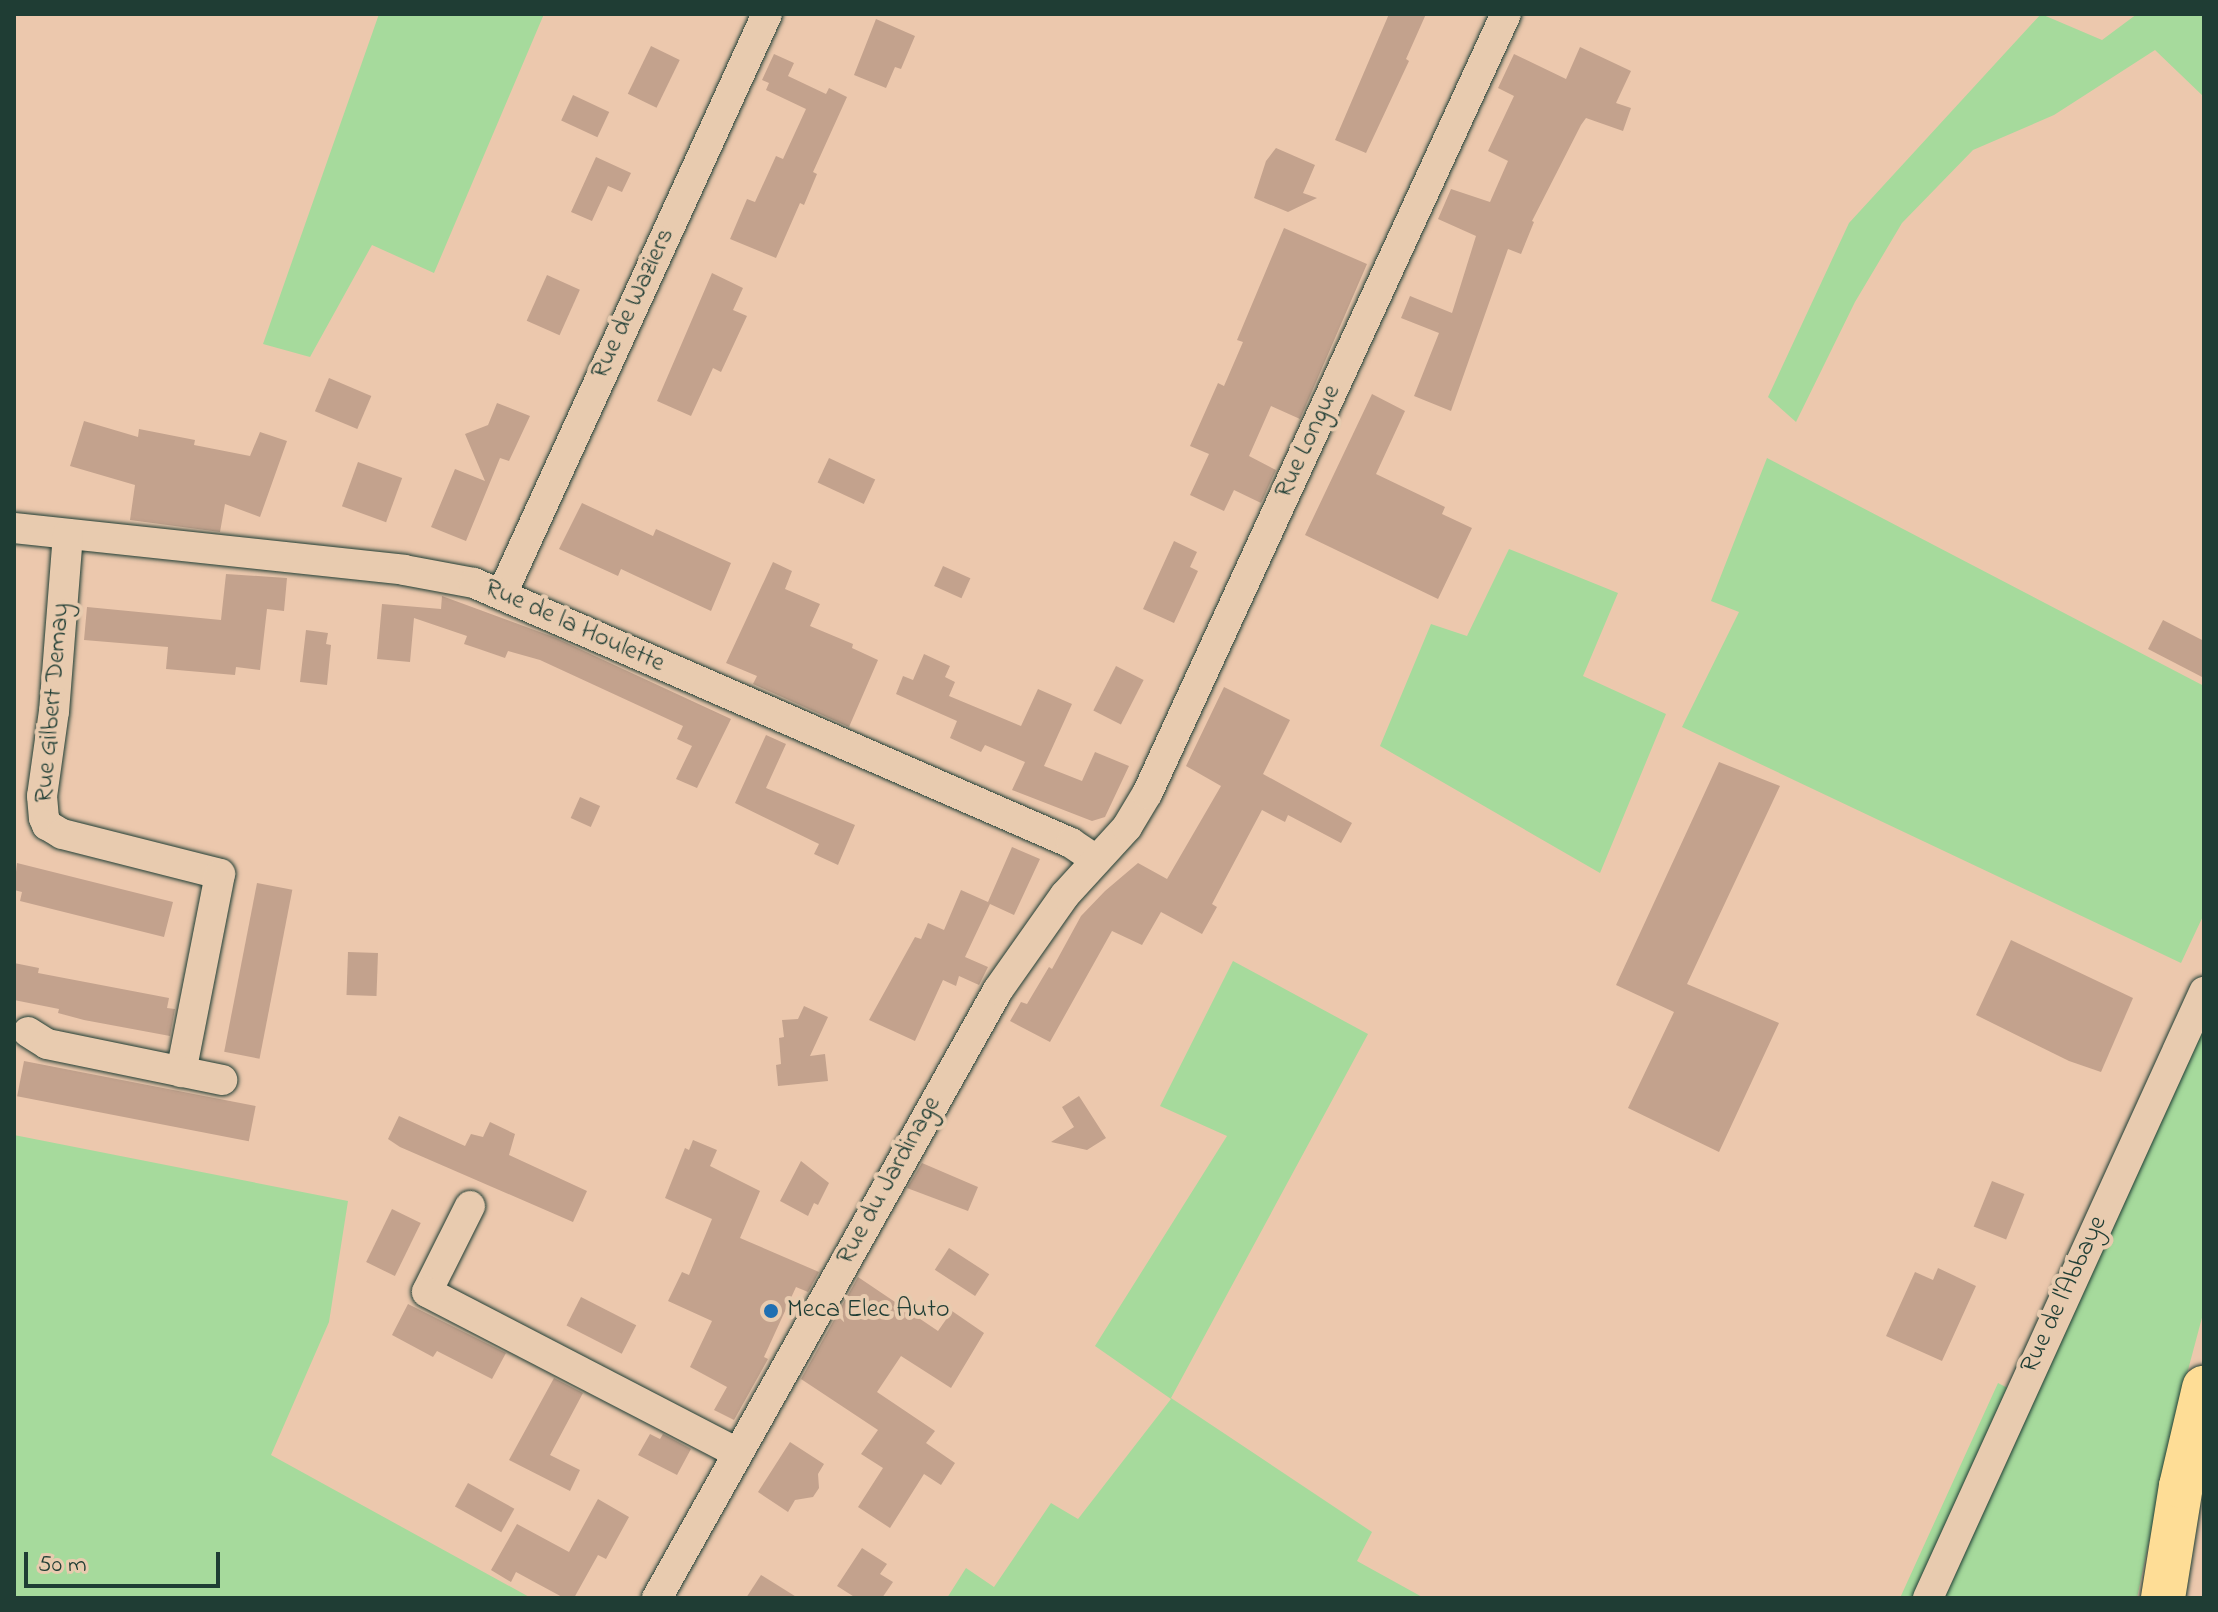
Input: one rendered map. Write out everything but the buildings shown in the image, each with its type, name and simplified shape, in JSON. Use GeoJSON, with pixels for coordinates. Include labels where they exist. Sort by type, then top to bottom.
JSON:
{"type":"FeatureCollection","features":[{"type":"Feature","properties":{"kind":"main road"},"geometry":{"type":"LineString","coordinates":[[2163,1598],[2181,1486],[2204,1388]]}},
{"type":"Feature","properties":{"kind":"street","name":"Rue de Waziers"},"geometry":{"type":"LineString","coordinates":[[502,594],[767,14]]}},
{"type":"Feature","properties":{"kind":"street","name":"Rue Longue"},"geometry":{"type":"LineString","coordinates":[[1096,860],[1127,827],[1147,794],[1506,14]]}},
{"type":"Feature","properties":{"kind":"street","name":"Rue de la Houlette"},"geometry":{"type":"LineString","coordinates":[[14,528],[404,570],[451,578],[502,594],[1071,843],[1096,860]]}},
{"type":"Feature","properties":{"kind":"street","name":"Rue Gilbert Demay"},"geometry":{"type":"LineString","coordinates":[[68,534],[54,711],[42,796],[44,818],[47,825],[62,834],[220,874],[181,1072]]}},
{"type":"Feature","properties":{"kind":"street","name":"Rue du Jardinage"},"geometry":{"type":"LineString","coordinates":[[657,1598],[992,999],[1036,933],[1096,860]]}},
{"type":"Feature","properties":{"kind":"street","name":"Rue de l'Abbaye"},"geometry":{"type":"LineString","coordinates":[[1928,1598],[2204,992]]}},
{"type":"Feature","properties":{"kind":"street"},"geometry":{"type":"LineString","coordinates":[[28,1032],[47,1044],[222,1080]]}},
{"type":"Feature","properties":{"kind":"street"},"geometry":{"type":"LineString","coordinates":[[470,1206],[427,1292],[738,1453]]}},
{"type":"Feature","properties":{"kind":"green space"},"geometry":{"type":"Polygon","coordinates":[[[379,14],[544,14],[434,273],[372,245],[310,357],[263,344],[379,14]]]}},
{"type":"Feature","properties":{"kind":"green space"},"geometry":{"type":"Polygon","coordinates":[[[2041,14],[2102,40],[2137,14],[2204,14],[2204,97],[2155,50],[2054,115],[1973,150],[1902,223],[1855,302],[1796,422],[1768,397],[1849,223],[2041,14]]]}},
{"type":"Feature","properties":{"kind":"green space"},"geometry":{"type":"Polygon","coordinates":[[[1767,458],[2204,686],[2204,914],[2181,963],[1682,727],[1739,612],[1711,601],[1767,458]]]}},
{"type":"Feature","properties":{"kind":"green space"},"geometry":{"type":"Polygon","coordinates":[[[1509,549],[1618,593],[1583,676],[1666,714],[1600,873],[1380,746],[1431,624],[1467,636],[1509,549]]]}},
{"type":"Feature","properties":{"kind":"green space"},"geometry":{"type":"Polygon","coordinates":[[[1233,961],[1368,1034],[1171,1398],[1372,1532],[1357,1561],[1424,1598],[947,1598],[966,1568],[994,1587],[1051,1503],[1078,1519],[1171,1399],[1095,1346],[1227,1136],[1160,1106],[1233,961]]]}},
{"type":"Feature","properties":{"kind":"green space"},"geometry":{"type":"Polygon","coordinates":[[[2204,1026],[2204,1310],[2175,1419],[2137,1598],[1900,1598],[1998,1383],[2033,1401],[2204,1026]]]}},
{"type":"Feature","properties":{"kind":"green space"},"geometry":{"type":"Polygon","coordinates":[[[14,1135],[348,1201],[329,1322],[271,1455],[531,1598],[14,1598],[14,1135]]]}},
{"type":"Feature","properties":{"kind":"place","name":"Meca Elec Auto"},"geometry":{"type":"Point","coordinates":[771,1311]}}]}
